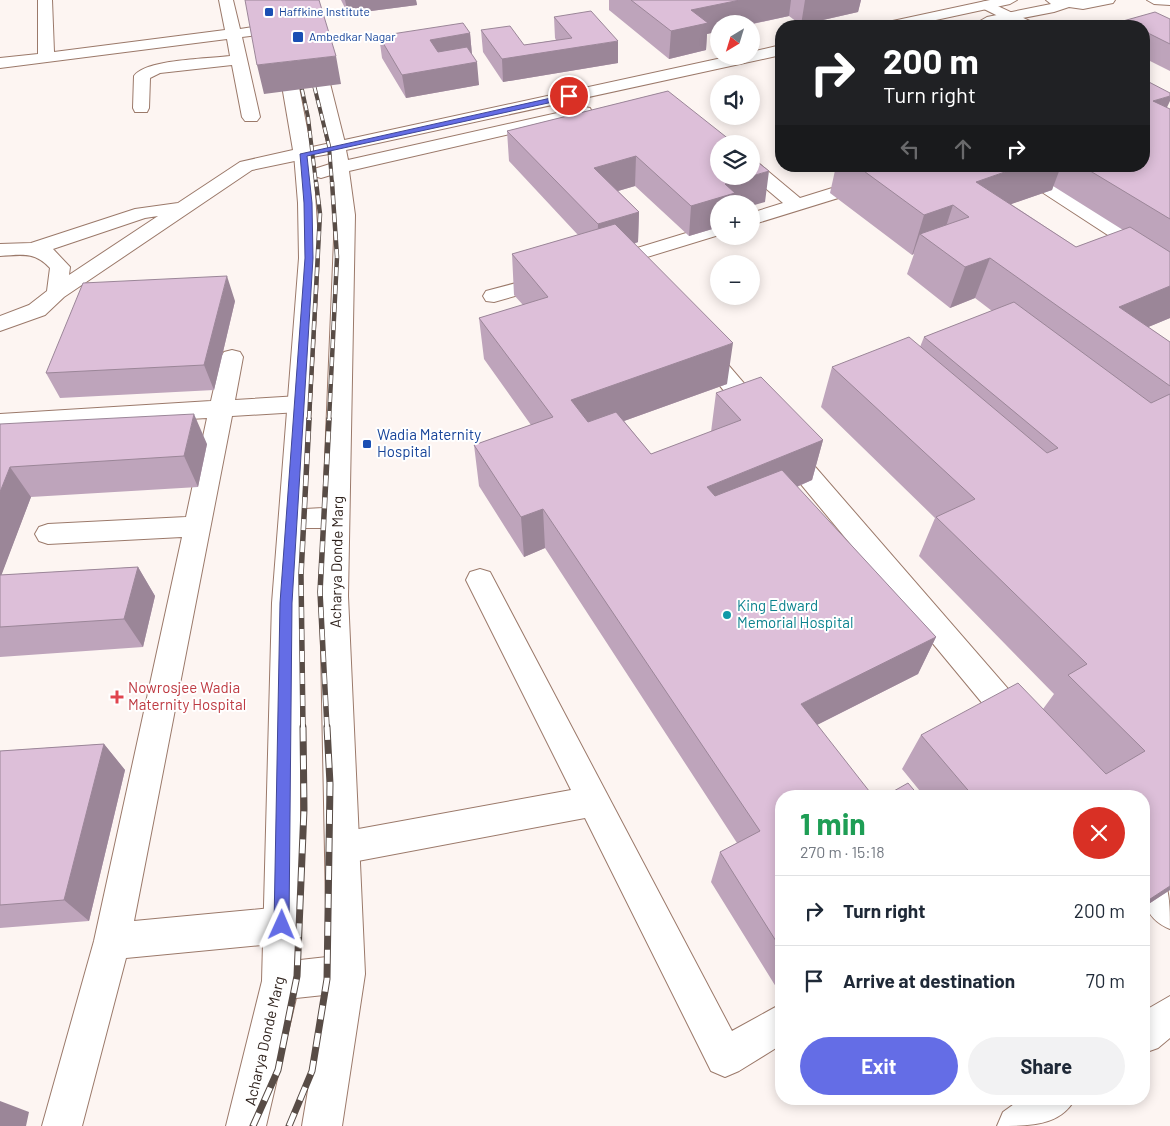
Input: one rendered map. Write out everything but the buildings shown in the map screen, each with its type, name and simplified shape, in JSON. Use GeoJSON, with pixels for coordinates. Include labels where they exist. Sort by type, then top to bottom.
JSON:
{"type":"FeatureCollection","features":[{"type":"Feature","properties":{"kind":"main road"},"geometry":{"type":"LineString","coordinates":[[45,0],[46,57]]}},
{"type":"Feature","properties":{"kind":"main road"},"geometry":{"type":"LineString","coordinates":[[226,0],[252,117]]}},
{"type":"Feature","properties":{"kind":"main road","name":"Acharya Donde Marg"},"geometry":{"type":"LineString","coordinates":[[246,1126],[281,981],[286,603],[309,258],[304,165],[275,0]]}},
{"type":"Feature","properties":{"kind":"main road","name":"Acharya Donde Marg"},"geometry":{"type":"LineString","coordinates":[[302,0],[338,157],[346,215],[334,596],[346,974],[322,1126]]}},
{"type":"Feature","properties":{"kind":"main road"},"geometry":{"type":"LineString","coordinates":[[915,20],[1010,0]]}},
{"type":"Feature","properties":{"kind":"main road"},"geometry":{"type":"LineString","coordinates":[[992,20],[1054,8],[1060,2],[1083,5],[1108,0]]}},
{"type":"Feature","properties":{"kind":"main road"},"geometry":{"type":"LineString","coordinates":[[1154,0],[1170,1]]}},
{"type":"Feature","properties":{"kind":"main road"},"geometry":{"type":"LineString","coordinates":[[987,4],[1018,20]]}},
{"type":"Feature","properties":{"kind":"main road"},"geometry":{"type":"LineString","coordinates":[[0,63],[280,28]]}},
{"type":"Feature","properties":{"kind":"main road"},"geometry":{"type":"LineString","coordinates":[[286,55],[314,51]]}},
{"type":"Feature","properties":{"kind":"main road"},"geometry":{"type":"LineString","coordinates":[[0,324],[37,310],[57,293],[246,166],[258,162],[304,165],[775,51]]}},
{"type":"Feature","properties":{"kind":"main road"},"geometry":{"type":"LineString","coordinates":[[141,108],[142,76],[147,72],[158,69],[239,60]]}},
{"type":"Feature","properties":{"kind":"main road"},"geometry":{"type":"LineString","coordinates":[[338,157],[599,109]]}},
{"type":"Feature","properties":{"kind":"main road"},"geometry":{"type":"LineString","coordinates":[[760,216],[904,172]]}},
{"type":"Feature","properties":{"kind":"main road"},"geometry":{"type":"LineString","coordinates":[[1020,172],[1166,264]]}},
{"type":"Feature","properties":{"kind":"main road"},"geometry":{"type":"LineString","coordinates":[[760,174],[797,205]]}},
{"type":"Feature","properties":{"kind":"main road"},"geometry":{"type":"LineString","coordinates":[[0,250],[33,249],[142,213],[184,207]]}},
{"type":"Feature","properties":{"kind":"main road"},"geometry":{"type":"LineString","coordinates":[[494,296],[710,232]]}},
{"type":"Feature","properties":{"kind":"main road"},"geometry":{"type":"LineString","coordinates":[[33,249],[48,254],[60,267],[57,293]]}},
{"type":"Feature","properties":{"kind":"main road"},"geometry":{"type":"LineString","coordinates":[[625,258],[645,281]]}},
{"type":"Feature","properties":{"kind":"main road"},"geometry":{"type":"LineString","coordinates":[[690,335],[1035,744]]}},
{"type":"Feature","properties":{"kind":"main road"},"geometry":{"type":"LineString","coordinates":[[62,1126],[112,941],[232,357]]}},
{"type":"Feature","properties":{"kind":"main road"},"geometry":{"type":"LineString","coordinates":[[0,422],[299,404]]}},
{"type":"Feature","properties":{"kind":"main road"},"geometry":{"type":"LineString","coordinates":[[292,519],[337,517]]}},
{"type":"Feature","properties":{"kind":"main road"},"geometry":{"type":"LineString","coordinates":[[48,534],[198,526]]}},
{"type":"Feature","properties":{"kind":"main road"},"geometry":{"type":"LineString","coordinates":[[480,580],[725,1057],[775,1027]]}},
{"type":"Feature","properties":{"kind":"main road"},"geometry":{"type":"LineString","coordinates":[[342,848],[593,801]]}},
{"type":"Feature","properties":{"kind":"main road"},"geometry":{"type":"LineString","coordinates":[[1150,884],[1170,911]]}},
{"type":"Feature","properties":{"kind":"main road"},"geometry":{"type":"LineString","coordinates":[[112,941],[282,925]]}},
{"type":"Feature","properties":{"kind":"main road"},"geometry":{"type":"LineString","coordinates":[[281,981],[346,974]]}},
{"type":"Feature","properties":{"kind":"main road"},"geometry":{"type":"LineString","coordinates":[[1150,1030],[1170,1015]]}},
{"type":"Feature","properties":{"kind":"main road"},"geometry":{"type":"LineString","coordinates":[[1017,1126],[1047,1105]]}},
{"type":"Feature","properties":{"kind":"railway"},"geometry":{"type":"LineString","coordinates":[[311,73],[329,146],[332,183]]}},
{"type":"Feature","properties":{"kind":"railway"},"geometry":{"type":"LineString","coordinates":[[299,76],[308,117],[316,183]]}},
{"type":"Feature","properties":{"kind":"railway"},"geometry":{"type":"LineString","coordinates":[[309,420],[320,214],[316,182]]}},
{"type":"Feature","properties":{"kind":"railway"},"geometry":{"type":"LineString","coordinates":[[329,420],[337,257],[332,182]]}},
{"type":"Feature","properties":{"kind":"railway"},"geometry":{"type":"LineString","coordinates":[[303,728],[301,575],[309,419]]}},
{"type":"Feature","properties":{"kind":"railway"},"geometry":{"type":"LineString","coordinates":[[327,728],[320,592],[329,419]]}},
{"type":"Feature","properties":{"kind":"railway"},"geometry":{"type":"LineString","coordinates":[[253,1126],[278,1070],[297,976],[304,809],[303,727]]}},
{"type":"Feature","properties":{"kind":"railway"},"geometry":{"type":"LineString","coordinates":[[289,1126],[312,1071],[327,979],[330,784],[327,727]]}},
{"type":"Feature","properties":{"kind":"place","name":"Haffkine Institute"},"geometry":{"type":"Point","coordinates":[269,12]}},
{"type":"Feature","properties":{"kind":"place","name":"Ambedkar Nagar"},"geometry":{"type":"Point","coordinates":[298,37]}},
{"type":"Feature","properties":{"kind":"place","name":"Wadia Maternity Hospital"},"geometry":{"type":"Point","coordinates":[367,444]}},
{"type":"Feature","properties":{"kind":"place","name":"King Edward Memorial Hospital"},"geometry":{"type":"Point","coordinates":[727,615]}},
{"type":"Feature","properties":{"kind":"place","name":"Nowrosjee Wadia Maternity Hospital"},"geometry":{"type":"Point","coordinates":[117,697]}},
{"type":"Feature","properties":{"kind":"route"},"geometry":{"type":"LineString","coordinates":[[282,925],[286,603],[309,258],[308,203],[303,154],[569,96]]}}]}
